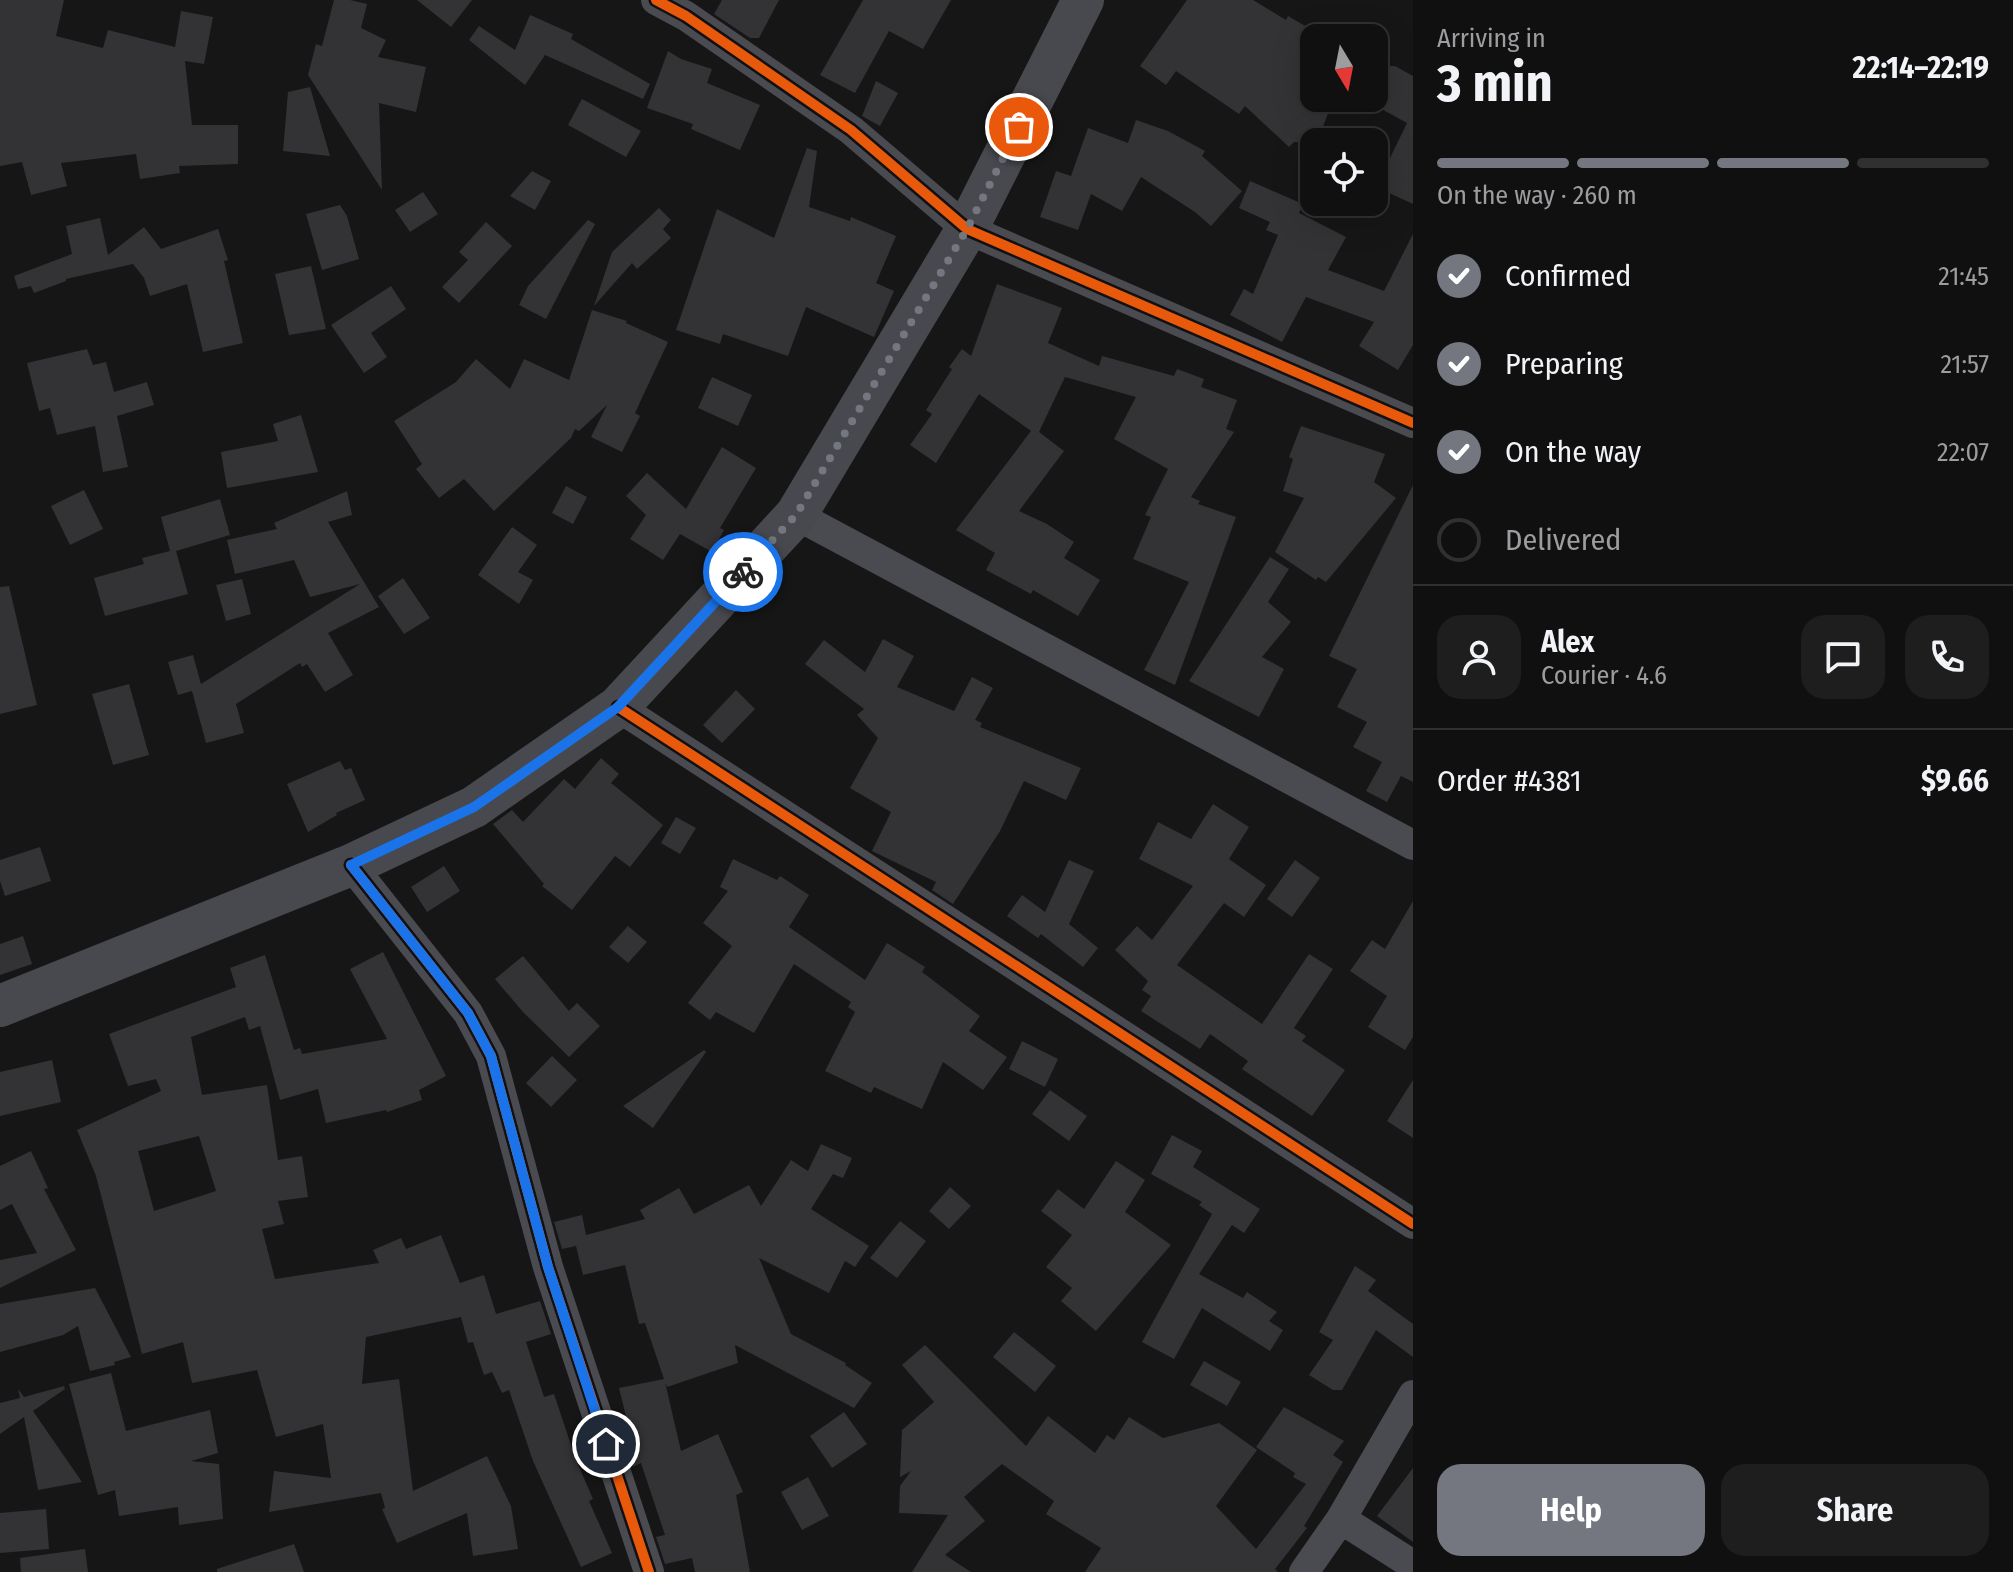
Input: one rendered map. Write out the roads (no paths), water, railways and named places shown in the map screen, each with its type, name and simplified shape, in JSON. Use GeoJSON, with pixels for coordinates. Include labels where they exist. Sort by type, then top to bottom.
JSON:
{"type":"FeatureCollection","features":[{"type":"Feature","properties":{"kind":"main road"},"geometry":{"type":"LineString","coordinates":[[0,1006],[351,865],[474,807],[618,707],[796,515],[967,229],[1083,0]]}},
{"type":"Feature","properties":{"kind":"street"},"geometry":{"type":"LineString","coordinates":[[656,0],[686,16],[851,130],[967,229],[1413,423]]}},
{"type":"Feature","properties":{"kind":"street"},"geometry":{"type":"LineString","coordinates":[[796,515],[1413,845]]}},
{"type":"Feature","properties":{"kind":"street"},"geometry":{"type":"LineString","coordinates":[[618,707],[1413,1224]]}},
{"type":"Feature","properties":{"kind":"street"},"geometry":{"type":"LineString","coordinates":[[351,865],[468,1013],[491,1056],[548,1267],[649,1572]]}},
{"type":"Feature","properties":{"kind":"street"},"geometry":{"type":"LineString","coordinates":[[1304,1572],[1341,1519],[1413,1395]]}},
{"type":"Feature","properties":{"kind":"street"},"geometry":{"type":"LineString","coordinates":[[1341,1519],[1413,1565]]}}]}
